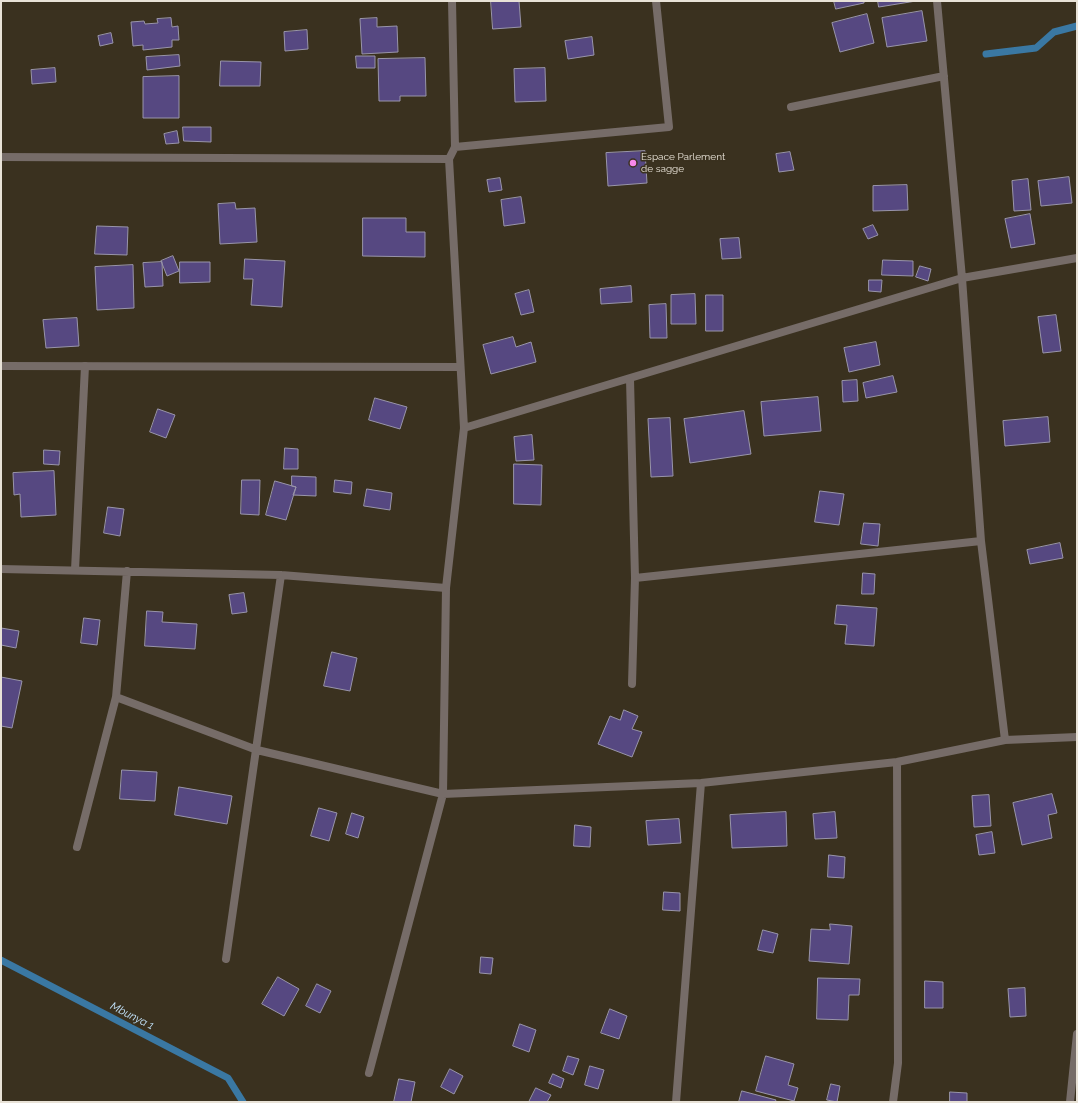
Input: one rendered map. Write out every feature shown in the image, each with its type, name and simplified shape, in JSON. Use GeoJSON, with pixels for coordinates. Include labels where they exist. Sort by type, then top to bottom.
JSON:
{"type":"FeatureCollection","features":[{"type":"Feature","properties":{"kind":"street"},"geometry":{"type":"LineString","coordinates":[[369,1073],[443,794],[446,588],[464,428],[459,367],[449,159],[455,147],[452,1]]}},
{"type":"Feature","properties":{"kind":"street"},"geometry":{"type":"LineString","coordinates":[[455,147],[669,127],[656,1]]}},
{"type":"Feature","properties":{"kind":"street"},"geometry":{"type":"LineString","coordinates":[[937,1],[962,278],[980,542],[1005,740]]}},
{"type":"Feature","properties":{"kind":"street"},"geometry":{"type":"LineString","coordinates":[[791,107],[944,76]]}},
{"type":"Feature","properties":{"kind":"street"},"geometry":{"type":"LineString","coordinates":[[1,157],[449,159]]}},
{"type":"Feature","properties":{"kind":"street"},"geometry":{"type":"LineString","coordinates":[[464,428],[962,278],[1077,258]]}},
{"type":"Feature","properties":{"kind":"street"},"geometry":{"type":"LineString","coordinates":[[1,366],[459,367]]}},
{"type":"Feature","properties":{"kind":"street"},"geometry":{"type":"LineString","coordinates":[[75,570],[85,366]]}},
{"type":"Feature","properties":{"kind":"street"},"geometry":{"type":"LineString","coordinates":[[630,379],[635,578],[632,684]]}},
{"type":"Feature","properties":{"kind":"street"},"geometry":{"type":"LineString","coordinates":[[635,578],[980,542]]}},
{"type":"Feature","properties":{"kind":"street"},"geometry":{"type":"LineString","coordinates":[[1,569],[281,575],[446,588]]}},
{"type":"Feature","properties":{"kind":"street"},"geometry":{"type":"LineString","coordinates":[[77,847],[116,698],[127,571]]}},
{"type":"Feature","properties":{"kind":"street"},"geometry":{"type":"LineString","coordinates":[[226,959],[281,575]]}},
{"type":"Feature","properties":{"kind":"street"},"geometry":{"type":"LineString","coordinates":[[116,698],[257,750],[443,794],[701,783],[898,762],[1005,740],[1077,737]]}},
{"type":"Feature","properties":{"kind":"street"},"geometry":{"type":"LineString","coordinates":[[893,1102],[898,1063],[898,762]]}},
{"type":"Feature","properties":{"kind":"street"},"geometry":{"type":"LineString","coordinates":[[676,1102],[701,783]]}},
{"type":"Feature","properties":{"kind":"street"},"geometry":{"type":"LineString","coordinates":[[1070,1102],[1077,1034]]}},
{"type":"Feature","properties":{"kind":"building"},"geometry":{"type":"Polygon","coordinates":[[[491,1],[519,1],[521,27],[493,29],[491,1]]]}},
{"type":"Feature","properties":{"kind":"building"},"geometry":{"type":"Polygon","coordinates":[[[834,1],[864,1],[864,3],[836,9],[834,1]]]}},
{"type":"Feature","properties":{"kind":"building"},"geometry":{"type":"Polygon","coordinates":[[[878,1],[916,1],[879,7],[878,1]]]}},
{"type":"Feature","properties":{"kind":"building"},"geometry":{"type":"Polygon","coordinates":[[[922,11],[927,41],[887,47],[882,18],[922,11]]]}},
{"type":"Feature","properties":{"kind":"building"},"geometry":{"type":"Polygon","coordinates":[[[867,14],[874,43],[840,52],[832,23],[867,14]]]}},
{"type":"Feature","properties":{"kind":"building"},"geometry":{"type":"Polygon","coordinates":[[[171,18],[172,27],[178,26],[179,40],[172,40],[172,47],[143,50],[143,45],[133,46],[131,22],[144,21],[145,24],[158,23],[157,19],[171,18]]]}},
{"type":"Feature","properties":{"kind":"building"},"geometry":{"type":"Polygon","coordinates":[[[377,18],[377,27],[397,26],[398,52],[362,54],[360,19],[377,18]]]}},
{"type":"Feature","properties":{"kind":"building"},"geometry":{"type":"Polygon","coordinates":[[[307,30],[308,49],[285,51],[284,32],[307,30]]]}},
{"type":"Feature","properties":{"kind":"building"},"geometry":{"type":"Polygon","coordinates":[[[111,33],[113,43],[100,46],[98,36],[111,33]]]}},
{"type":"Feature","properties":{"kind":"building"},"geometry":{"type":"Polygon","coordinates":[[[592,37],[594,55],[568,59],[565,41],[592,37]]]}},
{"type":"Feature","properties":{"kind":"building"},"geometry":{"type":"Polygon","coordinates":[[[179,55],[180,66],[147,70],[146,57],[179,55]]]}},
{"type":"Feature","properties":{"kind":"building"},"geometry":{"type":"Polygon","coordinates":[[[356,56],[375,56],[375,68],[357,68],[356,56]]]}},
{"type":"Feature","properties":{"kind":"building"},"geometry":{"type":"Polygon","coordinates":[[[425,58],[426,96],[400,96],[400,101],[379,101],[378,59],[425,58]]]}},
{"type":"Feature","properties":{"kind":"building"},"geometry":{"type":"Polygon","coordinates":[[[221,61],[261,62],[260,86],[220,86],[221,61]]]}},
{"type":"Feature","properties":{"kind":"building"},"geometry":{"type":"Polygon","coordinates":[[[55,68],[56,82],[32,84],[31,70],[55,68]]]}},
{"type":"Feature","properties":{"kind":"building"},"geometry":{"type":"Polygon","coordinates":[[[545,68],[546,101],[515,102],[514,69],[545,68]]]}},
{"type":"Feature","properties":{"kind":"building"},"geometry":{"type":"Polygon","coordinates":[[[179,76],[179,118],[143,118],[143,77],[179,76]]]}},
{"type":"Feature","properties":{"kind":"building"},"geometry":{"type":"Polygon","coordinates":[[[183,127],[211,127],[211,142],[184,141],[183,127]]]}},
{"type":"Feature","properties":{"kind":"building"},"geometry":{"type":"Polygon","coordinates":[[[177,131],[179,143],[166,144],[164,134],[177,131]]]}},
{"type":"Feature","properties":{"kind":"building"},"geometry":{"type":"Polygon","coordinates":[[[645,151],[647,183],[608,186],[606,153],[645,151]]]}},
{"type":"Feature","properties":{"kind":"building"},"geometry":{"type":"Polygon","coordinates":[[[790,152],[794,170],[779,172],[776,154],[790,152]]]}},
{"type":"Feature","properties":{"kind":"building"},"geometry":{"type":"Polygon","coordinates":[[[1069,177],[1072,203],[1041,206],[1038,181],[1069,177]]]}},
{"type":"Feature","properties":{"kind":"building"},"geometry":{"type":"Polygon","coordinates":[[[500,178],[502,190],[489,192],[487,180],[500,178]]]}},
{"type":"Feature","properties":{"kind":"building"},"geometry":{"type":"Polygon","coordinates":[[[1028,179],[1031,210],[1014,211],[1012,181],[1028,179]]]}},
{"type":"Feature","properties":{"kind":"building"},"geometry":{"type":"Polygon","coordinates":[[[907,185],[908,210],[873,211],[873,186],[907,185]]]}},
{"type":"Feature","properties":{"kind":"building"},"geometry":{"type":"Polygon","coordinates":[[[521,197],[525,223],[504,226],[501,200],[521,197]]]}},
{"type":"Feature","properties":{"kind":"building"},"geometry":{"type":"Polygon","coordinates":[[[235,203],[236,209],[255,208],[257,242],[220,244],[218,204],[235,203]]]}},
{"type":"Feature","properties":{"kind":"building"},"geometry":{"type":"Polygon","coordinates":[[[1030,214],[1035,244],[1011,248],[1005,219],[1030,214]]]}},
{"type":"Feature","properties":{"kind":"building"},"geometry":{"type":"Polygon","coordinates":[[[363,218],[406,218],[406,232],[425,232],[425,257],[363,256],[363,218]]]}},
{"type":"Feature","properties":{"kind":"building"},"geometry":{"type":"Polygon","coordinates":[[[873,225],[878,235],[868,239],[863,229],[873,225]]]}},
{"type":"Feature","properties":{"kind":"building"},"geometry":{"type":"Polygon","coordinates":[[[97,226],[128,227],[127,255],[95,254],[97,226]]]}},
{"type":"Feature","properties":{"kind":"building"},"geometry":{"type":"Polygon","coordinates":[[[739,238],[741,258],[722,259],[720,239],[739,238]]]}},
{"type":"Feature","properties":{"kind":"building"},"geometry":{"type":"Polygon","coordinates":[[[173,256],[179,271],[167,276],[161,261],[173,256]]]}},
{"type":"Feature","properties":{"kind":"building"},"geometry":{"type":"Polygon","coordinates":[[[245,259],[285,261],[282,307],[251,305],[253,279],[244,279],[245,259]]]}},
{"type":"Feature","properties":{"kind":"building"},"geometry":{"type":"Polygon","coordinates":[[[883,260],[913,261],[913,276],[882,275],[883,260]]]}},
{"type":"Feature","properties":{"kind":"building"},"geometry":{"type":"Polygon","coordinates":[[[162,262],[163,286],[145,287],[143,263],[162,262]]]}},
{"type":"Feature","properties":{"kind":"building"},"geometry":{"type":"Polygon","coordinates":[[[180,262],[210,262],[210,282],[180,283],[180,262]]]}},
{"type":"Feature","properties":{"kind":"building"},"geometry":{"type":"Polygon","coordinates":[[[133,265],[134,308],[97,310],[95,267],[133,265]]]}},
{"type":"Feature","properties":{"kind":"building"},"geometry":{"type":"Polygon","coordinates":[[[920,266],[931,269],[928,281],[916,277],[920,266]]]}},
{"type":"Feature","properties":{"kind":"building"},"geometry":{"type":"Polygon","coordinates":[[[869,280],[882,280],[881,292],[869,291],[869,280]]]}},
{"type":"Feature","properties":{"kind":"building"},"geometry":{"type":"Polygon","coordinates":[[[631,286],[632,302],[601,304],[600,289],[631,286]]]}},
{"type":"Feature","properties":{"kind":"building"},"geometry":{"type":"Polygon","coordinates":[[[529,290],[534,312],[521,315],[515,294],[529,290]]]}},
{"type":"Feature","properties":{"kind":"building"},"geometry":{"type":"Polygon","coordinates":[[[695,294],[696,324],[671,324],[671,295],[695,294]]]}},
{"type":"Feature","properties":{"kind":"building"},"geometry":{"type":"Polygon","coordinates":[[[706,295],[723,295],[723,331],[706,331],[706,295]]]}},
{"type":"Feature","properties":{"kind":"building"},"geometry":{"type":"Polygon","coordinates":[[[666,304],[667,338],[650,338],[649,305],[666,304]]]}},
{"type":"Feature","properties":{"kind":"building"},"geometry":{"type":"Polygon","coordinates":[[[1056,315],[1061,351],[1043,353],[1038,317],[1056,315]]]}},
{"type":"Feature","properties":{"kind":"building"},"geometry":{"type":"Polygon","coordinates":[[[77,318],[79,346],[46,348],[43,320],[77,318]]]}},
{"type":"Feature","properties":{"kind":"building"},"geometry":{"type":"Polygon","coordinates":[[[513,337],[516,347],[531,342],[536,362],[491,374],[483,345],[513,337]]]}},
{"type":"Feature","properties":{"kind":"building"},"geometry":{"type":"Polygon","coordinates":[[[876,342],[880,365],[849,372],[844,348],[876,342]]]}},
{"type":"Feature","properties":{"kind":"building"},"geometry":{"type":"Polygon","coordinates":[[[893,376],[897,392],[866,398],[863,383],[893,376]]]}},
{"type":"Feature","properties":{"kind":"building"},"geometry":{"type":"Polygon","coordinates":[[[857,380],[858,401],[843,402],[842,381],[857,380]]]}},
{"type":"Feature","properties":{"kind":"building"},"geometry":{"type":"Polygon","coordinates":[[[818,397],[821,431],[764,436],[761,402],[818,397]]]}},
{"type":"Feature","properties":{"kind":"building"},"geometry":{"type":"Polygon","coordinates":[[[375,398],[407,407],[400,429],[369,420],[375,398]]]}},
{"type":"Feature","properties":{"kind":"building"},"geometry":{"type":"Polygon","coordinates":[[[158,409],[175,415],[166,438],[150,432],[158,409]]]}},
{"type":"Feature","properties":{"kind":"building"},"geometry":{"type":"Polygon","coordinates":[[[744,411],[751,454],[690,463],[684,419],[744,411]]]}},
{"type":"Feature","properties":{"kind":"building"},"geometry":{"type":"Polygon","coordinates":[[[1048,417],[1050,442],[1005,446],[1003,421],[1048,417]]]}},
{"type":"Feature","properties":{"kind":"building"},"geometry":{"type":"Polygon","coordinates":[[[670,418],[673,476],[651,477],[648,419],[670,418]]]}},
{"type":"Feature","properties":{"kind":"building"},"geometry":{"type":"Polygon","coordinates":[[[532,435],[534,460],[516,461],[514,437],[532,435]]]}},
{"type":"Feature","properties":{"kind":"building"},"geometry":{"type":"Polygon","coordinates":[[[285,448],[298,449],[298,469],[284,469],[285,448]]]}},
{"type":"Feature","properties":{"kind":"building"},"geometry":{"type":"Polygon","coordinates":[[[44,450],[60,451],[59,465],[44,464],[44,450]]]}},
{"type":"Feature","properties":{"kind":"building"},"geometry":{"type":"Polygon","coordinates":[[[514,464],[542,465],[541,505],[514,504],[514,464]]]}},
{"type":"Feature","properties":{"kind":"building"},"geometry":{"type":"Polygon","coordinates":[[[54,471],[56,515],[21,517],[20,494],[14,495],[13,473],[54,471]]]}},
{"type":"Feature","properties":{"kind":"building"},"geometry":{"type":"Polygon","coordinates":[[[292,476],[316,477],[316,496],[293,495],[296,487],[292,486],[292,476]]]}},
{"type":"Feature","properties":{"kind":"building"},"geometry":{"type":"Polygon","coordinates":[[[242,480],[260,480],[259,515],[241,514],[242,480]]]}},
{"type":"Feature","properties":{"kind":"building"},"geometry":{"type":"Polygon","coordinates":[[[335,480],[352,482],[351,494],[334,492],[335,480]]]}},
{"type":"Feature","properties":{"kind":"building"},"geometry":{"type":"Polygon","coordinates":[[[275,481],[296,487],[286,520],[266,515],[275,481]]]}},
{"type":"Feature","properties":{"kind":"building"},"geometry":{"type":"Polygon","coordinates":[[[367,489],[392,493],[390,510],[364,506],[367,489]]]}},
{"type":"Feature","properties":{"kind":"building"},"geometry":{"type":"Polygon","coordinates":[[[820,491],[844,494],[839,525],[815,522],[820,491]]]}},
{"type":"Feature","properties":{"kind":"building"},"geometry":{"type":"Polygon","coordinates":[[[108,507],[124,509],[120,536],[104,533],[108,507]]]}},
{"type":"Feature","properties":{"kind":"building"},"geometry":{"type":"Polygon","coordinates":[[[864,523],[880,524],[878,546],[861,544],[864,523]]]}},
{"type":"Feature","properties":{"kind":"building"},"geometry":{"type":"Polygon","coordinates":[[[1060,543],[1063,558],[1030,564],[1027,550],[1060,543]]]}},
{"type":"Feature","properties":{"kind":"building"},"geometry":{"type":"Polygon","coordinates":[[[863,573],[875,574],[874,594],[862,594],[863,573]]]}},
{"type":"Feature","properties":{"kind":"building"},"geometry":{"type":"Polygon","coordinates":[[[244,593],[247,612],[232,614],[229,595],[244,593]]]}},
{"type":"Feature","properties":{"kind":"building"},"geometry":{"type":"Polygon","coordinates":[[[837,605],[877,608],[874,646],[845,644],[847,625],[835,624],[837,605]]]}},
{"type":"Feature","properties":{"kind":"building"},"geometry":{"type":"Polygon","coordinates":[[[147,611],[163,612],[162,622],[197,624],[195,649],[145,646],[147,611]]]}},
{"type":"Feature","properties":{"kind":"building"},"geometry":{"type":"Polygon","coordinates":[[[84,618],[100,620],[97,645],[81,643],[84,618]]]}},
{"type":"Feature","properties":{"kind":"building"},"geometry":{"type":"Polygon","coordinates":[[[1,628],[19,631],[16,648],[1,645],[1,628]]]}},
{"type":"Feature","properties":{"kind":"building"},"geometry":{"type":"Polygon","coordinates":[[[332,652],[357,658],[350,691],[324,686],[332,652]]]}},
{"type":"Feature","properties":{"kind":"building"},"geometry":{"type":"Polygon","coordinates":[[[1,677],[22,681],[12,728],[1,726],[1,677]]]}},
{"type":"Feature","properties":{"kind":"building"},"geometry":{"type":"Polygon","coordinates":[[[624,710],[638,716],[632,729],[642,732],[632,757],[598,744],[610,716],[620,720],[624,710]]]}},
{"type":"Feature","properties":{"kind":"building"},"geometry":{"type":"Polygon","coordinates":[[[122,770],[157,772],[155,801],[120,799],[122,770]]]}},
{"type":"Feature","properties":{"kind":"building"},"geometry":{"type":"Polygon","coordinates":[[[179,787],[232,796],[227,824],[175,815],[179,787]]]}},
{"type":"Feature","properties":{"kind":"building"},"geometry":{"type":"Polygon","coordinates":[[[1052,794],[1057,813],[1048,815],[1052,838],[1022,845],[1013,803],[1052,794]]]}},
{"type":"Feature","properties":{"kind":"building"},"geometry":{"type":"Polygon","coordinates":[[[989,795],[991,826],[974,827],[972,796],[989,795]]]}},
{"type":"Feature","properties":{"kind":"building"},"geometry":{"type":"Polygon","coordinates":[[[319,808],[337,813],[329,841],[311,836],[319,808]]]}},
{"type":"Feature","properties":{"kind":"building"},"geometry":{"type":"Polygon","coordinates":[[[786,812],[787,846],[732,848],[730,815],[786,812]]]}},
{"type":"Feature","properties":{"kind":"building"},"geometry":{"type":"Polygon","coordinates":[[[835,812],[837,838],[815,839],[813,814],[835,812]]]}},
{"type":"Feature","properties":{"kind":"building"},"geometry":{"type":"Polygon","coordinates":[[[352,813],[364,817],[358,838],[346,834],[352,813]]]}},
{"type":"Feature","properties":{"kind":"building"},"geometry":{"type":"Polygon","coordinates":[[[679,819],[681,843],[648,845],[646,821],[679,819]]]}},
{"type":"Feature","properties":{"kind":"building"},"geometry":{"type":"Polygon","coordinates":[[[575,825],[591,827],[590,847],[574,846],[575,825]]]}},
{"type":"Feature","properties":{"kind":"building"},"geometry":{"type":"Polygon","coordinates":[[[992,832],[995,853],[979,855],[976,835],[992,832]]]}},
{"type":"Feature","properties":{"kind":"building"},"geometry":{"type":"Polygon","coordinates":[[[829,855],[845,857],[844,878],[828,877],[829,855]]]}},
{"type":"Feature","properties":{"kind":"building"},"geometry":{"type":"Polygon","coordinates":[[[664,892],[680,893],[680,911],[663,910],[664,892]]]}},
{"type":"Feature","properties":{"kind":"building"},"geometry":{"type":"Polygon","coordinates":[[[830,924],[852,926],[849,964],[809,961],[811,929],[830,930],[830,924]]]}},
{"type":"Feature","properties":{"kind":"building"},"geometry":{"type":"Polygon","coordinates":[[[763,930],[778,934],[773,953],[758,950],[763,930]]]}},
{"type":"Feature","properties":{"kind":"building"},"geometry":{"type":"Polygon","coordinates":[[[481,957],[493,958],[491,974],[480,973],[481,957]]]}},
{"type":"Feature","properties":{"kind":"building"},"geometry":{"type":"Polygon","coordinates":[[[278,977],[299,989],[284,1016],[262,1004],[278,977]]]}},
{"type":"Feature","properties":{"kind":"building"},"geometry":{"type":"Polygon","coordinates":[[[818,978],[860,979],[859,995],[849,995],[848,1020],[817,1019],[818,978]]]}},
{"type":"Feature","properties":{"kind":"building"},"geometry":{"type":"Polygon","coordinates":[[[925,981],[943,982],[943,1008],[925,1008],[925,981]]]}},
{"type":"Feature","properties":{"kind":"building"},"geometry":{"type":"Polygon","coordinates":[[[317,984],[331,991],[320,1013],[306,1006],[317,984]]]}},
{"type":"Feature","properties":{"kind":"building"},"geometry":{"type":"Polygon","coordinates":[[[1025,988],[1026,1016],[1010,1017],[1008,989],[1025,988]]]}},
{"type":"Feature","properties":{"kind":"building"},"geometry":{"type":"Polygon","coordinates":[[[610,1009],[627,1016],[619,1039],[601,1033],[610,1009]]]}},
{"type":"Feature","properties":{"kind":"building"},"geometry":{"type":"Polygon","coordinates":[[[520,1024],[536,1030],[529,1052],[513,1046],[520,1024]]]}},
{"type":"Feature","properties":{"kind":"building"},"geometry":{"type":"Polygon","coordinates":[[[568,1056],[579,1059],[573,1075],[563,1071],[568,1056]]]}},
{"type":"Feature","properties":{"kind":"building"},"geometry":{"type":"Polygon","coordinates":[[[766,1056],[794,1064],[788,1085],[798,1088],[794,1101],[756,1091],[766,1056]]]}},
{"type":"Feature","properties":{"kind":"building"},"geometry":{"type":"Polygon","coordinates":[[[590,1066],[604,1070],[598,1089],[585,1085],[590,1066]]]}},
{"type":"Feature","properties":{"kind":"building"},"geometry":{"type":"Polygon","coordinates":[[[450,1069],[463,1076],[454,1094],[441,1087],[450,1069]]]}},
{"type":"Feature","properties":{"kind":"building"},"geometry":{"type":"Polygon","coordinates":[[[553,1074],[564,1079],[561,1088],[549,1083],[553,1074]]]}},
{"type":"Feature","properties":{"kind":"building"},"geometry":{"type":"Polygon","coordinates":[[[399,1079],[415,1082],[411,1102],[394,1102],[399,1079]]]}},
{"type":"Feature","properties":{"kind":"building"},"geometry":{"type":"Polygon","coordinates":[[[831,1084],[840,1086],[837,1102],[827,1100],[831,1084]]]}},
{"type":"Feature","properties":{"kind":"building"},"geometry":{"type":"Polygon","coordinates":[[[536,1088],[551,1095],[547,1102],[529,1102],[536,1088]]]}},
{"type":"Feature","properties":{"kind":"building"},"geometry":{"type":"Polygon","coordinates":[[[742,1091],[776,1100],[775,1102],[739,1102],[742,1091]]]}},
{"type":"Feature","properties":{"kind":"building"},"geometry":{"type":"Polygon","coordinates":[[[950,1092],[967,1093],[967,1102],[950,1102],[950,1092]]]}},
{"type":"Feature","properties":{"kind":"waterway"},"geometry":{"type":"LineString","coordinates":[[986,54],[1036,48],[1054,32],[1077,26]]}},
{"type":"Feature","properties":{"kind":"waterway","name":"Mbunya 1"},"geometry":{"type":"LineString","coordinates":[[1,960],[228,1078],[243,1102]]}},
{"type":"Feature","properties":{"kind":"place","name":"Espace Parlement de sagge"},"geometry":{"type":"Point","coordinates":[633,163]}}]}
